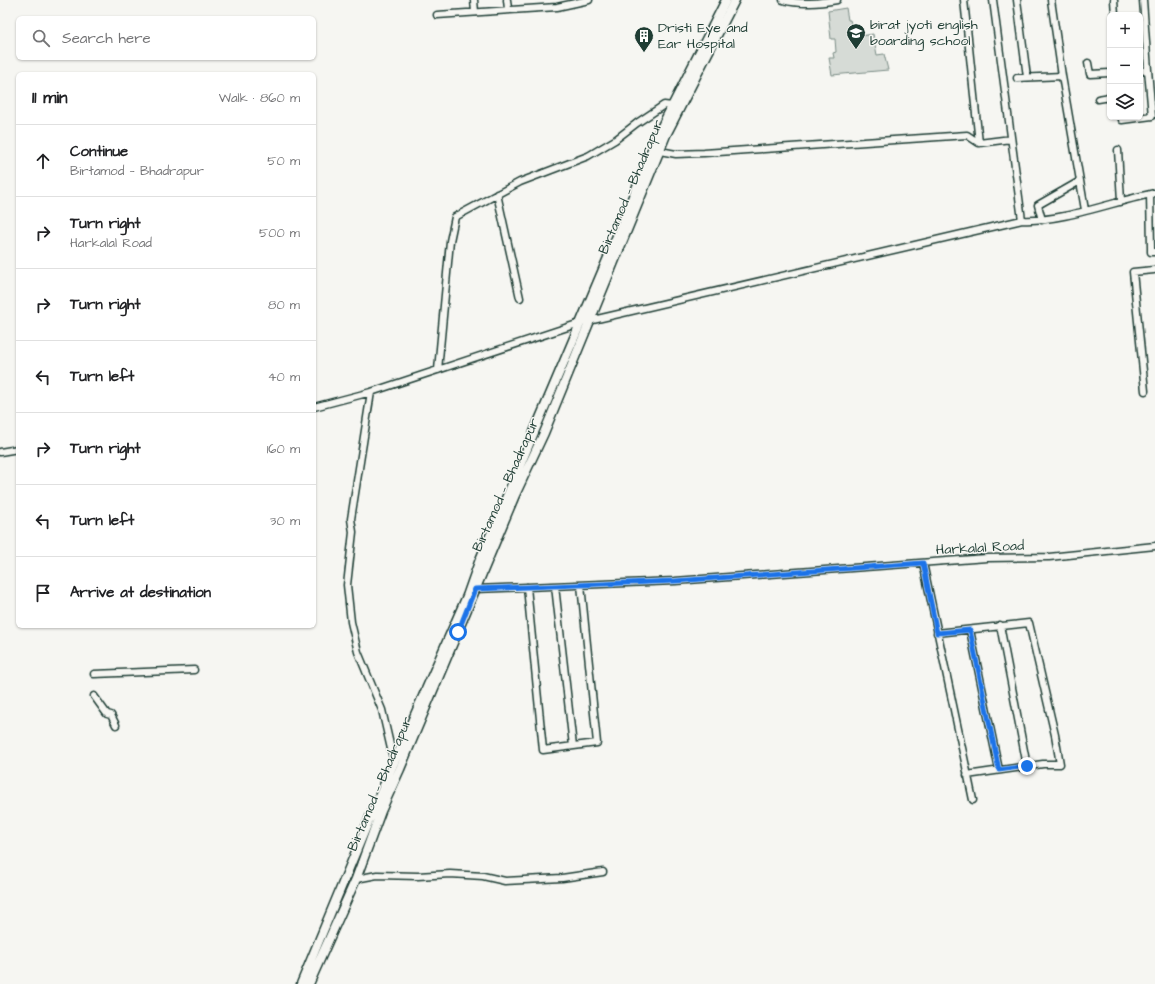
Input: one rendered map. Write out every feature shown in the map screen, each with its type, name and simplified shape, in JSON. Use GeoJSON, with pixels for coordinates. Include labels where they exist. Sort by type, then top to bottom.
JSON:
{"type":"FeatureCollection","features":[{"type":"Feature","properties":{"kind":"main road","name":"Birtamod — Bhadrapur"},"geometry":{"type":"LineString","coordinates":[[584,323],[660,151],[683,93],[726,0]]}},
{"type":"Feature","properties":{"kind":"main road","name":"Birtamod — Bhadrapur"},"geometry":{"type":"LineString","coordinates":[[309,984],[356,878],[398,766],[512,494],[544,433],[584,323],[659,132],[672,106],[683,93],[734,0]]}},
{"type":"Feature","properties":{"kind":"main road","name":"Birtamod — Bhadrapur"},"geometry":{"type":"LineString","coordinates":[[301,984],[374,808],[398,766]]}},
{"type":"Feature","properties":{"kind":"street"},"geometry":{"type":"LineString","coordinates":[[474,0],[475,12]]}},
{"type":"Feature","properties":{"kind":"street"},"geometry":{"type":"LineString","coordinates":[[507,0],[508,10]]}},
{"type":"Feature","properties":{"kind":"street"},"geometry":{"type":"LineString","coordinates":[[436,15],[557,7],[589,0]]}},
{"type":"Feature","properties":{"kind":"street"},"geometry":{"type":"LineString","coordinates":[[783,0],[796,4],[837,0]]}},
{"type":"Feature","properties":{"kind":"street"},"geometry":{"type":"LineString","coordinates":[[964,0],[979,143]]}},
{"type":"Feature","properties":{"kind":"street"},"geometry":{"type":"LineString","coordinates":[[993,0],[1022,220]]}},
{"type":"Feature","properties":{"kind":"street"},"geometry":{"type":"LineString","coordinates":[[1017,0],[1027,77]]}},
{"type":"Feature","properties":{"kind":"street"},"geometry":{"type":"LineString","coordinates":[[1051,0],[1062,76],[1085,210]]}},
{"type":"Feature","properties":{"kind":"street"},"geometry":{"type":"LineString","coordinates":[[1114,0],[1115,12]]}},
{"type":"Feature","properties":{"kind":"street"},"geometry":{"type":"LineString","coordinates":[[1143,0],[1152,116],[1143,117]]}},
{"type":"Feature","properties":{"kind":"street"},"geometry":{"type":"LineString","coordinates":[[1088,62],[1090,74],[1107,73]]}},
{"type":"Feature","properties":{"kind":"street"},"geometry":{"type":"LineString","coordinates":[[1143,70],[1148,70]]}},
{"type":"Feature","properties":{"kind":"street"},"geometry":{"type":"LineString","coordinates":[[1017,78],[1062,76]]}},
{"type":"Feature","properties":{"kind":"street"},"geometry":{"type":"LineString","coordinates":[[1098,99],[1107,98]]}},
{"type":"Feature","properties":{"kind":"street"},"geometry":{"type":"LineString","coordinates":[[438,370],[454,220],[458,214],[534,177],[588,156],[616,140],[637,123],[664,105],[672,106]]}},
{"type":"Feature","properties":{"kind":"street"},"geometry":{"type":"LineString","coordinates":[[660,151],[676,154],[704,153],[967,135],[979,143],[1011,139]]}},
{"type":"Feature","properties":{"kind":"street"},"geometry":{"type":"LineString","coordinates":[[1118,150],[1121,201]]}},
{"type":"Feature","properties":{"kind":"street"},"geometry":{"type":"LineString","coordinates":[[1042,220],[1038,205],[1080,181]]}},
{"type":"Feature","properties":{"kind":"street"},"geometry":{"type":"LineString","coordinates":[[316,406],[370,392],[584,323],[1022,220],[1042,220],[1153,193],[1151,252],[1155,252]]}},
{"type":"Feature","properties":{"kind":"street"},"geometry":{"type":"LineString","coordinates":[[497,194],[520,298]]}},
{"type":"Feature","properties":{"kind":"street"},"geometry":{"type":"LineString","coordinates":[[1145,391],[1133,272],[1154,270]]}},
{"type":"Feature","properties":{"kind":"street"},"geometry":{"type":"LineString","coordinates":[[370,392],[351,519],[353,532],[347,585],[349,608],[355,641],[382,710],[398,766]]}},
{"type":"Feature","properties":{"kind":"street"},"geometry":{"type":"LineString","coordinates":[[0,452],[16,449]]}},
{"type":"Feature","properties":{"kind":"street","name":"Harkalal Road"},"geometry":{"type":"LineString","coordinates":[[473,588],[675,581],[987,558],[1050,557],[1155,546]]}},
{"type":"Feature","properties":{"kind":"street"},"geometry":{"type":"LineString","coordinates":[[923,563],[973,800]]}},
{"type":"Feature","properties":{"kind":"street"},"geometry":{"type":"LineString","coordinates":[[527,587],[542,750],[597,743],[581,585]]}},
{"type":"Feature","properties":{"kind":"street"},"geometry":{"type":"LineString","coordinates":[[555,586],[574,746]]}},
{"type":"Feature","properties":{"kind":"street"},"geometry":{"type":"LineString","coordinates":[[937,633],[1029,623],[1055,735],[1060,764],[1027,766],[967,775]]}},
{"type":"Feature","properties":{"kind":"street"},"geometry":{"type":"LineString","coordinates":[[1000,625],[1027,766]]}},
{"type":"Feature","properties":{"kind":"street"},"geometry":{"type":"LineString","coordinates":[[970,630],[999,770]]}},
{"type":"Feature","properties":{"kind":"street"},"geometry":{"type":"LineString","coordinates":[[94,674],[194,670]]}},
{"type":"Feature","properties":{"kind":"street"},"geometry":{"type":"LineString","coordinates":[[94,696],[107,714],[111,714],[116,725]]}},
{"type":"Feature","properties":{"kind":"street"},"geometry":{"type":"LineString","coordinates":[[356,878],[377,875],[418,876],[450,874],[484,876],[505,880],[562,878],[603,872]]}},
{"type":"Feature","properties":{"kind":"shaded area"},"geometry":{"type":"Polygon","coordinates":[[[846,8],[848,20],[850,20],[855,37],[873,34],[877,55],[884,54],[888,70],[832,75],[829,58],[834,58],[833,53],[836,52],[835,39],[831,39],[828,11],[846,8]]]}},
{"type":"Feature","properties":{"kind":"place","name":"birat jyoti english boarding school"},"geometry":{"type":"Point","coordinates":[856,50]}},
{"type":"Feature","properties":{"kind":"place","name":"Dristi Eye and Ear Hospital"},"geometry":{"type":"Point","coordinates":[644,53]}},
{"type":"Feature","properties":{"kind":"route"},"geometry":{"type":"LineString","coordinates":[[458,632],[475,589],[675,581],[923,563],[937,633],[970,630],[999,770],[1027,766]]}}]}
